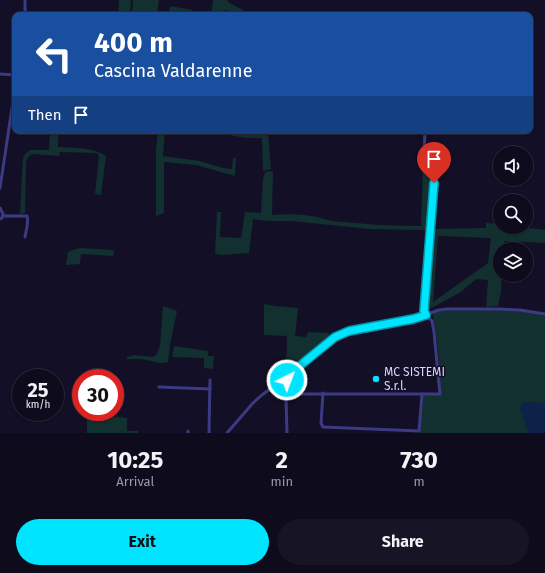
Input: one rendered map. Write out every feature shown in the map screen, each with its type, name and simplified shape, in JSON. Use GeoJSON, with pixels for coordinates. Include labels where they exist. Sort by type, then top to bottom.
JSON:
{"type":"FeatureCollection","features":[{"type":"Feature","properties":{"kind":"street"},"geometry":{"type":"LineString","coordinates":[[25,12],[26,0]]}},
{"type":"Feature","properties":{"kind":"street"},"geometry":{"type":"LineString","coordinates":[[0,74],[12,75]]}},
{"type":"Feature","properties":{"kind":"street"},"geometry":{"type":"LineString","coordinates":[[0,189],[12,108]]}},
{"type":"Feature","properties":{"kind":"street"},"geometry":{"type":"LineString","coordinates":[[287,394],[440,394],[432,321],[424,311],[434,183],[433,175],[424,155],[425,134]]}},
{"type":"Feature","properties":{"kind":"street"},"geometry":{"type":"LineString","coordinates":[[0,204],[3,216]]}},
{"type":"Feature","properties":{"kind":"street"},"geometry":{"type":"LineString","coordinates":[[0,219],[3,216],[26,216],[28,219],[25,237]]}},
{"type":"Feature","properties":{"kind":"street"},"geometry":{"type":"LineString","coordinates":[[227,433],[253,403],[335,337],[349,331],[413,319],[439,310],[448,309],[520,310],[545,314]]}},
{"type":"Feature","properties":{"kind":"street"},"geometry":{"type":"LineString","coordinates":[[286,377],[288,383],[286,399],[287,433]]}},
{"type":"Feature","properties":{"kind":"street"},"geometry":{"type":"LineString","coordinates":[[209,433],[210,380]]}},
{"type":"Feature","properties":{"kind":"street"},"geometry":{"type":"LineString","coordinates":[[281,381],[287,389]]}},
{"type":"Feature","properties":{"kind":"street"},"geometry":{"type":"LineString","coordinates":[[159,387],[210,389]]}},
{"type":"Feature","properties":{"kind":"street"},"geometry":{"type":"LineString","coordinates":[[323,393],[321,423],[323,427],[419,431],[422,394]]}},
{"type":"Feature","properties":{"kind":"green space"},"geometry":{"type":"Polygon","coordinates":[[[119,0],[131,0],[130,12],[118,12],[119,0]]]}},
{"type":"Feature","properties":{"kind":"green space"},"geometry":{"type":"Polygon","coordinates":[[[133,0],[159,0],[157,12],[132,12],[133,0]]]}},
{"type":"Feature","properties":{"kind":"green space"},"geometry":{"type":"Polygon","coordinates":[[[213,0],[228,0],[228,2],[246,12],[230,12],[224,10],[223,12],[211,12],[213,0]]]}},
{"type":"Feature","properties":{"kind":"green space"},"geometry":{"type":"Polygon","coordinates":[[[170,6],[192,10],[192,12],[169,12],[170,6]]]}},
{"type":"Feature","properties":{"kind":"green space"},"geometry":{"type":"Polygon","coordinates":[[[50,134],[58,134],[58,147],[89,149],[106,156],[101,195],[95,194],[99,156],[97,153],[60,152],[59,156],[32,154],[28,157],[26,162],[25,213],[20,214],[23,158],[30,150],[49,150],[50,134]]]}},
{"type":"Feature","properties":{"kind":"green space"},"geometry":{"type":"Polygon","coordinates":[[[158,134],[165,134],[163,156],[200,161],[223,168],[232,169],[233,158],[236,158],[235,176],[196,165],[164,162],[164,213],[156,216],[156,149],[158,134]]]}},
{"type":"Feature","properties":{"kind":"green space"},"geometry":{"type":"Polygon","coordinates":[[[222,134],[268,134],[271,169],[263,171],[262,138],[246,138],[222,134]]]}},
{"type":"Feature","properties":{"kind":"green space"},"geometry":{"type":"Polygon","coordinates":[[[423,166],[428,166],[432,176],[429,230],[369,229],[291,221],[268,221],[253,219],[249,253],[222,255],[215,254],[217,212],[221,212],[220,237],[241,238],[245,212],[261,213],[263,178],[265,173],[268,171],[273,172],[272,215],[302,215],[315,216],[333,221],[421,226],[423,166]]]}},
{"type":"Feature","properties":{"kind":"green space"},"geometry":{"type":"Polygon","coordinates":[[[486,223],[493,224],[493,234],[533,234],[533,229],[545,230],[545,243],[504,241],[493,242],[493,282],[502,282],[498,306],[486,307],[488,280],[476,279],[461,292],[426,311],[435,229],[486,228],[486,223]],[[438,236],[433,302],[488,263],[491,238],[438,236]]]}},
{"type":"Feature","properties":{"kind":"green space"},"geometry":{"type":"Polygon","coordinates":[[[81,248],[114,250],[113,256],[81,254],[80,264],[66,265],[68,252],[81,248]]]}},
{"type":"Feature","properties":{"kind":"green space"},"geometry":{"type":"Polygon","coordinates":[[[264,304],[298,308],[295,336],[306,337],[308,332],[328,333],[331,337],[286,375],[287,336],[264,335],[264,304]]]}},
{"type":"Feature","properties":{"kind":"green space"},"geometry":{"type":"Polygon","coordinates":[[[163,306],[177,311],[168,362],[161,363],[141,359],[127,359],[127,357],[135,355],[153,357],[156,355],[160,346],[163,306]]]}},
{"type":"Feature","properties":{"kind":"green space"},"geometry":{"type":"Polygon","coordinates":[[[498,309],[545,314],[545,433],[419,433],[422,394],[440,395],[438,353],[432,312],[439,310],[498,309]]]}},
{"type":"Feature","properties":{"kind":"green space"},"geometry":{"type":"Polygon","coordinates":[[[174,346],[208,351],[208,356],[214,356],[213,369],[204,368],[204,358],[172,357],[174,346]]]}},
{"type":"Feature","properties":{"kind":"green space"},"geometry":{"type":"Polygon","coordinates":[[[124,418],[127,418],[127,431],[138,431],[138,433],[87,433],[87,421],[124,421],[124,418]]]}},
{"type":"Feature","properties":{"kind":"water"},"geometry":{"type":"Polygon","coordinates":[[[522,403],[545,403],[545,433],[528,433],[520,408],[522,403]]]}},
{"type":"Feature","properties":{"kind":"place","name":"MC SISTEMI S.r.l."},"geometry":{"type":"Point","coordinates":[376,379]}},
{"type":"Feature","properties":{"kind":"route"},"geometry":{"type":"LineString","coordinates":[[287,380],[286,377],[339,335],[349,331],[413,319],[426,315],[424,311],[434,183]]}}]}
